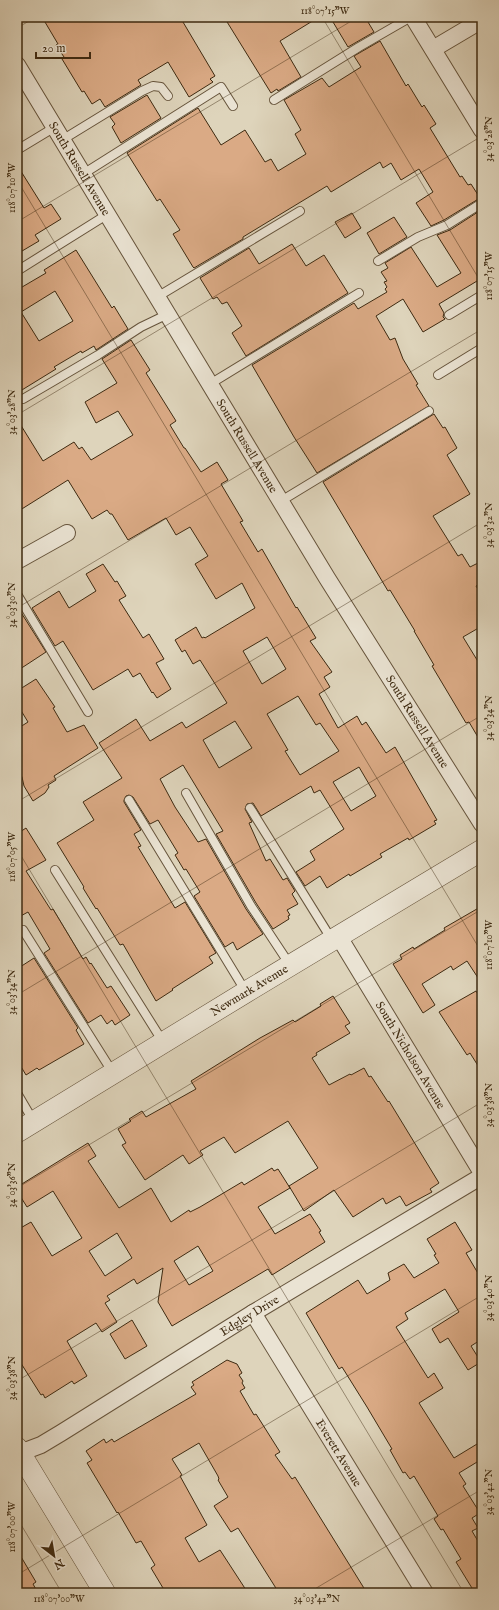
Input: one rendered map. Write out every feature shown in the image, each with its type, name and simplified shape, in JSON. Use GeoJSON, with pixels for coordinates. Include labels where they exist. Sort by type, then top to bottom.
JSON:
{"type":"FeatureCollection","features":[{"type":"Feature","properties":{"kind":"street"},"geometry":{"type":"LineString","coordinates":[[412,17],[482,130]]}},
{"type":"Feature","properties":{"kind":"street"},"geometry":{"type":"LineString","coordinates":[[433,49],[482,20]]}},
{"type":"Feature","properties":{"kind":"street","name":"South Russell Avenue"},"geometry":{"type":"LineString","coordinates":[[17,65],[327,578],[482,824]]}},
{"type":"Feature","properties":{"kind":"street"},"geometry":{"type":"LineString","coordinates":[[17,561],[66,534]]}},
{"type":"Feature","properties":{"kind":"street","name":"Newmark Avenue"},"geometry":{"type":"LineString","coordinates":[[26,1127],[163,1042],[482,850]]}},
{"type":"Feature","properties":{"kind":"street","name":"South Nicholson Avenue"},"geometry":{"type":"LineString","coordinates":[[336,938],[482,1175]]}},
{"type":"Feature","properties":{"kind":"street","name":"Edgley Drive"},"geometry":{"type":"LineString","coordinates":[[18,1452],[41,1445],[253,1313],[482,1175]]}},
{"type":"Feature","properties":{"kind":"street","name":"Everett Avenue"},"geometry":{"type":"LineString","coordinates":[[253,1313],[425,1593]]}},
{"type":"Feature","properties":{"kind":"street"},"geometry":{"type":"LineString","coordinates":[[18,1452],[105,1593]]}},
{"type":"Feature","properties":{"kind":"lane"},"geometry":{"type":"LineString","coordinates":[[274,100],[359,47],[412,17]]}},
{"type":"Feature","properties":{"kind":"lane"},"geometry":{"type":"LineString","coordinates":[[17,150],[59,134],[153,86],[161,87],[168,96]]}},
{"type":"Feature","properties":{"kind":"lane"},"geometry":{"type":"LineString","coordinates":[[83,174],[221,87],[233,106]]}},
{"type":"Feature","properties":{"kind":"lane"},"geometry":{"type":"LineString","coordinates":[[378,261],[418,237],[447,225],[482,203]]}},
{"type":"Feature","properties":{"kind":"lane"},"geometry":{"type":"LineString","coordinates":[[158,297],[300,211]]}},
{"type":"Feature","properties":{"kind":"lane"},"geometry":{"type":"LineString","coordinates":[[17,271],[108,214]]}},
{"type":"Feature","properties":{"kind":"lane"},"geometry":{"type":"LineString","coordinates":[[210,384],[359,293]]}},
{"type":"Feature","properties":{"kind":"lane"},"geometry":{"type":"LineString","coordinates":[[449,315],[482,295]]}},
{"type":"Feature","properties":{"kind":"lane"},"geometry":{"type":"LineString","coordinates":[[23,399],[98,355],[141,326],[168,314]]}},
{"type":"Feature","properties":{"kind":"lane"},"geometry":{"type":"LineString","coordinates":[[438,375],[482,348]]}},
{"type":"Feature","properties":{"kind":"lane"},"geometry":{"type":"LineString","coordinates":[[281,501],[429,411]]}},
{"type":"Feature","properties":{"kind":"lane"},"geometry":{"type":"LineString","coordinates":[[17,594],[88,712]]}},
{"type":"Feature","properties":{"kind":"lane"},"geometry":{"type":"LineString","coordinates":[[186,793],[252,906],[290,965]]}},
{"type":"Feature","properties":{"kind":"lane"},"geometry":{"type":"LineString","coordinates":[[129,800],[246,992]]}},
{"type":"Feature","properties":{"kind":"lane"},"geometry":{"type":"LineString","coordinates":[[250,808],[336,938]]}},
{"type":"Feature","properties":{"kind":"lane"},"geometry":{"type":"LineString","coordinates":[[55,870],[163,1042]]}},
{"type":"Feature","properties":{"kind":"lane"},"geometry":{"type":"LineString","coordinates":[[23,930],[113,1073]]}},
{"type":"Feature","properties":{"kind":"lane"},"geometry":{"type":"LineString","coordinates":[[17,1093],[26,1127]]}},
{"type":"Feature","properties":{"kind":"building"},"geometry":{"type":"Polygon","coordinates":[[[42,17],[180,17],[215,76],[210,79],[213,82],[189,97],[168,62],[138,80],[141,85],[105,107],[100,99],[92,104],[84,91],[82,92],[62,59],[64,57],[56,45],[58,44],[42,17]]]}},
{"type":"Feature","properties":{"kind":"building"},"geometry":{"type":"Polygon","coordinates":[[[224,17],[319,17],[280,41],[301,77],[278,91],[277,89],[271,93],[224,17]]]}},
{"type":"Feature","properties":{"kind":"building"},"geometry":{"type":"Polygon","coordinates":[[[330,17],[365,17],[374,32],[348,47],[330,17]]]}},
{"type":"Feature","properties":{"kind":"building"},"geometry":{"type":"Polygon","coordinates":[[[380,41],[406,86],[408,84],[422,107],[424,105],[436,124],[430,128],[460,177],[462,176],[468,185],[471,184],[480,198],[444,220],[431,226],[416,203],[433,192],[419,169],[401,180],[391,163],[383,168],[380,162],[331,192],[327,186],[194,268],[173,234],[180,230],[160,199],[157,201],[127,153],[198,108],[221,145],[245,130],[265,162],[271,159],[278,171],[306,154],[295,134],[301,130],[284,100],[322,78],[329,87],[361,67],[354,56],[380,41]]]}},
{"type":"Feature","properties":{"kind":"building"},"geometry":{"type":"Polygon","coordinates":[[[147,95],[161,118],[121,143],[112,127],[115,124],[110,117],[147,95]]]}},
{"type":"Feature","properties":{"kind":"building"},"geometry":{"type":"Polygon","coordinates":[[[17,165],[44,208],[51,204],[61,219],[35,235],[39,241],[17,254],[17,165]]]}},
{"type":"Feature","properties":{"kind":"building"},"geometry":{"type":"Polygon","coordinates":[[[481,210],[482,278],[439,304],[444,313],[443,317],[445,319],[423,332],[403,299],[376,316],[390,340],[395,338],[403,359],[418,384],[416,385],[429,406],[317,473],[252,365],[354,303],[358,309],[387,292],[385,289],[387,287],[384,282],[387,281],[381,272],[388,268],[385,263],[411,247],[437,287],[461,273],[437,235],[450,230],[481,210]]]}},
{"type":"Feature","properties":{"kind":"building"},"geometry":{"type":"Polygon","coordinates":[[[352,213],[361,228],[345,238],[335,222],[352,213]]]}},
{"type":"Feature","properties":{"kind":"building"},"geometry":{"type":"Polygon","coordinates":[[[394,217],[407,237],[379,254],[367,233],[394,217]]]}},
{"type":"Feature","properties":{"kind":"building"},"geometry":{"type":"Polygon","coordinates":[[[292,244],[306,266],[324,255],[348,293],[246,356],[232,333],[242,326],[227,302],[222,304],[217,297],[213,299],[200,278],[249,248],[259,264],[292,244]]]}},
{"type":"Feature","properties":{"kind":"building"},"geometry":{"type":"Polygon","coordinates":[[[76,250],[112,308],[114,306],[128,329],[96,350],[94,346],[82,353],[81,351],[54,367],[56,369],[17,393],[17,290],[46,273],[44,270],[76,250]],[[55,291],[21,312],[39,341],[73,321],[55,291]]]}},
{"type":"Feature","properties":{"kind":"building"},"geometry":{"type":"Polygon","coordinates":[[[131,340],[150,370],[146,373],[176,421],[170,425],[184,448],[201,472],[217,462],[228,480],[221,484],[243,521],[240,522],[258,552],[262,549],[296,608],[297,607],[316,638],[310,641],[332,672],[324,677],[330,687],[319,694],[338,728],[357,716],[362,725],[366,722],[386,753],[395,747],[437,820],[434,821],[436,824],[409,840],[408,838],[380,854],[382,857],[350,876],[349,874],[327,888],[320,876],[305,886],[296,872],[315,860],[310,851],[344,829],[320,790],[314,793],[311,786],[261,816],[253,803],[247,804],[245,809],[252,822],[249,823],[266,861],[270,859],[283,880],[287,878],[295,891],[292,894],[298,904],[287,910],[290,915],[288,916],[289,919],[273,929],[256,903],[216,834],[223,831],[183,765],[160,779],[175,807],[198,842],[206,839],[246,909],[263,934],[237,950],[233,942],[225,947],[194,896],[200,892],[186,869],[184,870],[175,855],[178,853],[158,820],[150,824],[133,797],[129,795],[126,796],[124,802],[141,830],[134,834],[141,846],[138,847],[175,908],[185,902],[216,953],[209,957],[213,963],[156,1001],[123,944],[120,945],[97,908],[96,909],[57,843],[94,820],[83,802],[122,778],[99,743],[136,719],[150,741],[182,722],[186,728],[227,703],[200,660],[193,664],[185,650],[182,652],[175,640],[196,627],[202,638],[205,638],[255,608],[242,583],[216,599],[195,564],[208,556],[190,527],[176,535],[166,518],[128,540],[112,514],[110,514],[107,510],[92,519],[68,480],[17,512],[17,419],[43,461],[74,442],[79,449],[82,447],[91,460],[133,435],[118,411],[96,423],[85,402],[117,383],[102,359],[131,340]],[[267,637],[243,651],[262,684],[286,669],[267,637]],[[298,696],[267,714],[288,750],[285,751],[300,775],[339,751],[320,723],[316,725],[298,696]],[[235,721],[203,740],[219,768],[252,748],[235,721]],[[359,767],[333,782],[351,811],[376,796],[359,767]]]}},
{"type":"Feature","properties":{"kind":"building"},"geometry":{"type":"Polygon","coordinates":[[[434,414],[443,428],[445,427],[457,448],[447,455],[470,494],[433,516],[458,556],[462,554],[470,567],[482,561],[482,582],[476,586],[482,596],[482,626],[463,637],[482,668],[482,744],[469,722],[466,723],[432,666],[434,665],[415,631],[390,590],[388,591],[323,482],[434,414]]]}},
{"type":"Feature","properties":{"kind":"building"},"geometry":{"type":"Polygon","coordinates":[[[103,564],[115,582],[117,581],[126,596],[119,600],[143,638],[149,634],[164,659],[156,663],[171,689],[157,698],[153,692],[152,693],[140,673],[133,677],[128,669],[93,690],[63,641],[55,646],[32,608],[59,591],[69,608],[96,591],[86,574],[103,564]]]}},
{"type":"Feature","properties":{"kind":"building"},"geometry":{"type":"Polygon","coordinates":[[[22,614],[46,652],[17,671],[17,617],[22,614]]]}},
{"type":"Feature","properties":{"kind":"building"},"geometry":{"type":"Polygon","coordinates":[[[36,679],[55,707],[53,708],[67,732],[84,725],[98,748],[54,776],[56,780],[48,785],[49,787],[45,793],[33,801],[24,786],[22,777],[17,769],[17,729],[28,722],[17,704],[17,691],[36,679]]]}},
{"type":"Feature","properties":{"kind":"building"},"geometry":{"type":"Polygon","coordinates":[[[26,828],[46,860],[26,871],[51,910],[53,909],[83,959],[86,957],[90,964],[91,963],[107,988],[111,986],[130,1015],[115,1025],[112,1020],[107,1024],[101,1015],[88,1023],[44,953],[50,949],[28,912],[17,918],[17,834],[26,828]]]}},
{"type":"Feature","properties":{"kind":"building"},"geometry":{"type":"Polygon","coordinates":[[[482,906],[482,984],[467,961],[453,970],[451,966],[422,984],[435,1005],[423,1013],[393,964],[402,959],[400,955],[413,947],[414,949],[445,930],[444,928],[482,906]]]}},
{"type":"Feature","properties":{"kind":"building"},"geometry":{"type":"Polygon","coordinates":[[[34,958],[78,1028],[76,1030],[84,1044],[39,1070],[37,1068],[26,1075],[17,1060],[17,969],[34,958]]]}},
{"type":"Feature","properties":{"kind":"building"},"geometry":{"type":"Polygon","coordinates":[[[476,991],[482,1001],[482,1072],[470,1053],[467,1055],[439,1012],[476,991]]]}},
{"type":"Feature","properties":{"kind":"building"},"geometry":{"type":"Polygon","coordinates":[[[333,996],[350,1023],[345,1026],[350,1033],[316,1053],[317,1055],[312,1058],[329,1085],[364,1068],[369,1077],[371,1076],[388,1102],[389,1101],[439,1183],[430,1189],[432,1192],[406,1206],[400,1196],[386,1204],[383,1198],[353,1217],[334,1190],[304,1211],[289,1186],[318,1168],[288,1121],[235,1153],[224,1137],[200,1151],[203,1155],[189,1164],[183,1155],[145,1180],[122,1145],[126,1143],[118,1129],[131,1121],[129,1119],[142,1111],[146,1117],[196,1089],[191,1081],[260,1038],[293,1020],[295,1022],[321,1006],[320,1004],[333,996]]]}},
{"type":"Feature","properties":{"kind":"building"},"geometry":{"type":"Polygon","coordinates":[[[88,1143],[96,1156],[88,1161],[119,1208],[151,1188],[171,1222],[189,1210],[190,1212],[200,1207],[242,1182],[244,1185],[272,1168],[274,1171],[278,1169],[290,1188],[258,1207],[275,1234],[310,1214],[321,1231],[319,1232],[325,1242],[272,1275],[268,1269],[172,1326],[158,1302],[163,1268],[137,1284],[134,1279],[107,1296],[110,1300],[105,1303],[117,1322],[102,1332],[96,1323],[67,1341],[87,1376],[74,1384],[72,1381],[45,1398],[43,1394],[41,1395],[17,1357],[17,1230],[31,1222],[52,1256],[82,1238],[53,1191],[27,1207],[17,1191],[17,1187],[88,1143]],[[117,1233],[89,1251],[105,1276],[132,1258],[117,1233]],[[198,1246],[174,1261],[189,1285],[213,1271],[198,1246]]]}},
{"type":"Feature","properties":{"kind":"building"},"geometry":{"type":"Polygon","coordinates":[[[455,1222],[472,1250],[466,1253],[482,1280],[482,1339],[471,1346],[481,1362],[468,1370],[448,1338],[440,1343],[432,1329],[459,1312],[445,1289],[405,1313],[408,1319],[396,1327],[428,1378],[434,1373],[443,1388],[419,1403],[454,1458],[482,1441],[482,1459],[459,1473],[466,1484],[463,1486],[480,1513],[472,1518],[478,1528],[472,1531],[482,1548],[482,1593],[475,1593],[456,1562],[461,1559],[443,1529],[441,1530],[434,1519],[438,1516],[414,1476],[410,1479],[405,1472],[403,1473],[390,1450],[392,1449],[367,1407],[342,1367],[339,1369],[306,1313],[358,1280],[367,1294],[390,1280],[388,1273],[404,1264],[414,1278],[439,1263],[434,1255],[436,1254],[427,1239],[455,1222]]]}},
{"type":"Feature","properties":{"kind":"building"},"geometry":{"type":"Polygon","coordinates":[[[132,1320],[147,1346],[125,1359],[110,1334],[132,1320]]]}},
{"type":"Feature","properties":{"kind":"building"},"geometry":{"type":"Polygon","coordinates":[[[227,1360],[237,1364],[242,1373],[239,1375],[245,1388],[240,1391],[254,1415],[256,1414],[280,1452],[275,1455],[292,1479],[295,1477],[367,1593],[279,1593],[238,1528],[231,1532],[214,1506],[228,1497],[199,1443],[172,1459],[182,1475],[180,1476],[207,1525],[185,1538],[199,1562],[220,1550],[248,1593],[166,1593],[151,1568],[155,1565],[141,1541],[136,1543],[118,1512],[117,1513],[87,1463],[92,1460],[86,1451],[104,1439],[106,1443],[112,1439],[114,1442],[196,1394],[191,1387],[194,1385],[192,1382],[227,1360]]]}},
{"type":"Feature","properties":{"kind":"building"},"geometry":{"type":"Polygon","coordinates":[[[17,1550],[36,1582],[33,1584],[38,1593],[17,1593],[17,1550]]]}}]}
